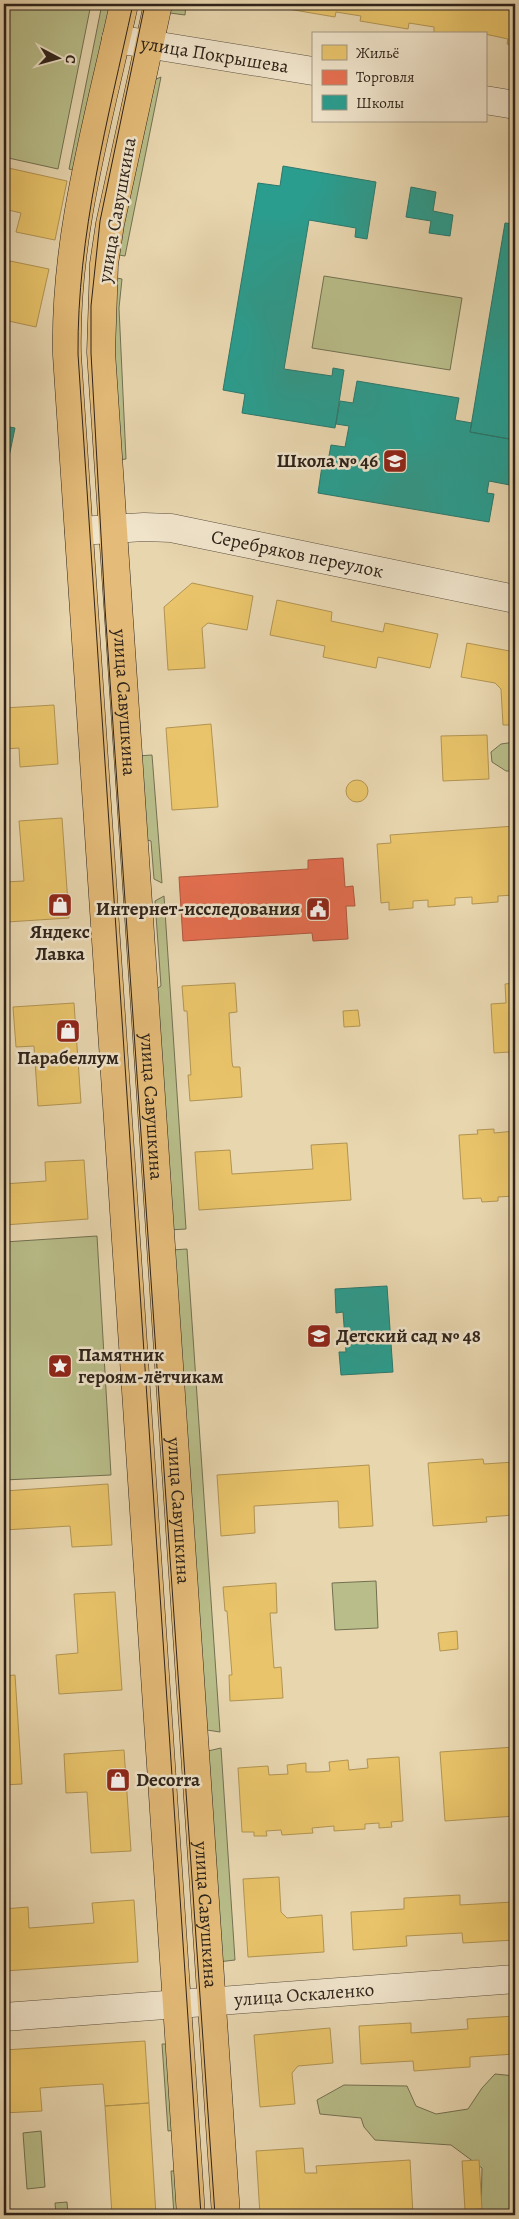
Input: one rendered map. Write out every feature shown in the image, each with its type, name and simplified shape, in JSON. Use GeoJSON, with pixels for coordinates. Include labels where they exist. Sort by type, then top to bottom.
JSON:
{"type":"FeatureCollection","features":[{"type":"Feature","properties":{"kind":"main road","name":"улица Савушкина"},"geometry":{"type":"LineString","coordinates":[[124,4],[78,218],[68,290],[67,355],[191,2215]]}},
{"type":"Feature","properties":{"kind":"main road","name":"улица Савушкина"},"geometry":{"type":"LineString","coordinates":[[158,4],[110,224],[104,264],[102,352],[226,2215]]}},
{"type":"Feature","properties":{"kind":"street","name":"улица Покрышева"},"geometry":{"type":"LineString","coordinates":[[116,39],[312,71]]}},
{"type":"Feature","properties":{"kind":"street"},"geometry":{"type":"LineString","coordinates":[[486,100],[515,105]]}},
{"type":"Feature","properties":{"kind":"street","name":"Серебряков переулок"},"geometry":{"type":"LineString","coordinates":[[79,531],[144,526],[171,528],[515,600]]}},
{"type":"Feature","properties":{"kind":"street","name":"улица Оскаленко"},"geometry":{"type":"LineString","coordinates":[[4,2017],[515,1979]]}},
{"type":"Feature","properties":{"kind":"green space"},"geometry":{"type":"Polygon","coordinates":[[[4,4],[91,4],[58,169],[4,157],[4,4]]]}},
{"type":"Feature","properties":{"kind":"green space"},"geometry":{"type":"Polygon","coordinates":[[[102,4],[115,4],[80,172],[69,169],[102,4]]]}},
{"type":"Feature","properties":{"kind":"green space"},"geometry":{"type":"Polygon","coordinates":[[[168,4],[186,4],[185,15],[170,13],[168,4]]]}},
{"type":"Feature","properties":{"kind":"green space"},"geometry":{"type":"Polygon","coordinates":[[[161,77],[125,256],[113,254],[154,80],[161,77]]]}},
{"type":"Feature","properties":{"kind":"green space"},"geometry":{"type":"Polygon","coordinates":[[[324,276],[462,298],[450,370],[312,348],[324,276]]]}},
{"type":"Feature","properties":{"kind":"green space"},"geometry":{"type":"Polygon","coordinates":[[[111,277],[122,279],[119,308],[126,459],[117,460],[111,277]]]}},
{"type":"Feature","properties":{"kind":"green space"},"geometry":{"type":"Polygon","coordinates":[[[515,742],[515,771],[506,771],[492,762],[491,752],[501,744],[515,742]]]}},
{"type":"Feature","properties":{"kind":"green space"},"geometry":{"type":"Polygon","coordinates":[[[152,755],[162,883],[154,879],[151,841],[143,839],[137,756],[152,755]]]}},
{"type":"Feature","properties":{"kind":"green space"},"geometry":{"type":"Polygon","coordinates":[[[164,896],[186,1229],[169,1230],[153,991],[161,986],[155,901],[164,896]]]}},
{"type":"Feature","properties":{"kind":"green space"},"geometry":{"type":"Polygon","coordinates":[[[97,1236],[111,1475],[4,1480],[4,1242],[97,1236]]]}},
{"type":"Feature","properties":{"kind":"green space"},"geometry":{"type":"Polygon","coordinates":[[[187,1249],[220,1732],[207,1730],[171,1250],[187,1249]]]}},
{"type":"Feature","properties":{"kind":"green space"},"geometry":{"type":"Polygon","coordinates":[[[376,1581],[378,1628],[335,1630],[332,1583],[376,1581]]]}},
{"type":"Feature","properties":{"kind":"green space"},"geometry":{"type":"Polygon","coordinates":[[[221,1748],[235,1960],[218,1962],[208,1751],[221,1748]]]}},
{"type":"Feature","properties":{"kind":"green space"},"geometry":{"type":"Polygon","coordinates":[[[162,2044],[171,2044],[176,2130],[168,2131],[162,2044]]]}},
{"type":"Feature","properties":{"kind":"green space"},"geometry":{"type":"Polygon","coordinates":[[[495,2074],[515,2076],[515,2215],[481,2215],[482,2168],[451,2145],[375,2140],[364,2127],[361,2118],[320,2114],[317,2100],[344,2085],[407,2086],[416,2106],[436,2114],[468,2109],[482,2088],[495,2074]]]}},
{"type":"Feature","properties":{"kind":"green space"},"geometry":{"type":"Polygon","coordinates":[[[41,2131],[45,2187],[27,2189],[23,2133],[41,2131]]]}},
{"type":"Feature","properties":{"kind":"green space"},"geometry":{"type":"Polygon","coordinates":[[[171,2171],[179,2171],[182,2215],[174,2215],[171,2171]]]}},
{"type":"Feature","properties":{"kind":"green space"},"geometry":{"type":"Polygon","coordinates":[[[67,2202],[68,2215],[56,2215],[55,2203],[67,2202]]]}},
{"type":"Feature","properties":{"kind":"building: Жильё"},"geometry":{"type":"Polygon","coordinates":[[[289,4],[515,5],[515,45],[507,44],[508,39],[486,34],[486,32],[434,32],[434,27],[409,23],[408,29],[360,21],[361,16],[336,12],[335,17],[288,9],[289,4]]]}},
{"type":"Feature","properties":{"kind":"building: Жильё"},"geometry":{"type":"Polygon","coordinates":[[[4,167],[67,181],[55,240],[16,232],[21,213],[4,209],[4,167]]]}},
{"type":"Feature","properties":{"kind":"building: Жильё"},"geometry":{"type":"Polygon","coordinates":[[[10,261],[49,269],[36,327],[4,320],[4,281],[6,282],[10,261]]]}},
{"type":"Feature","properties":{"kind":"building: Жильё"},"geometry":{"type":"Polygon","coordinates":[[[192,583],[253,596],[247,630],[208,623],[202,628],[205,668],[168,670],[164,607],[192,583]]]}},
{"type":"Feature","properties":{"kind":"building: Жильё"},"geometry":{"type":"Polygon","coordinates":[[[277,600],[332,612],[331,621],[383,632],[385,623],[438,634],[430,668],[378,657],[376,668],[323,657],[325,646],[270,635],[277,600]]]}},
{"type":"Feature","properties":{"kind":"building: Жильё"},"geometry":{"type":"Polygon","coordinates":[[[467,643],[515,652],[515,725],[503,725],[501,689],[495,683],[461,677],[467,643]]]}},
{"type":"Feature","properties":{"kind":"building: Жильё"},"geometry":{"type":"Polygon","coordinates":[[[54,705],[58,764],[20,767],[19,748],[4,749],[4,708],[54,705]]]}},
{"type":"Feature","properties":{"kind":"building: Жильё"},"geometry":{"type":"Polygon","coordinates":[[[211,724],[218,807],[172,810],[166,728],[211,724]]]}},
{"type":"Feature","properties":{"kind":"building: Жильё"},"geometry":{"type":"Polygon","coordinates":[[[487,735],[489,779],[443,781],[441,736],[487,735]]]}},
{"type":"Feature","properties":{"kind":"building: Жильё"},"geometry":{"type":"Polygon","coordinates":[[[357,780],[365,783],[368,791],[365,799],[357,802],[349,799],[346,791],[349,783],[357,780]]]}},
{"type":"Feature","properties":{"kind":"building: Жильё"},"geometry":{"type":"Polygon","coordinates":[[[62,818],[69,918],[7,922],[5,882],[24,881],[19,821],[62,818]]]}},
{"type":"Feature","properties":{"kind":"building: Жильё"},"geometry":{"type":"Polygon","coordinates":[[[515,826],[515,901],[514,895],[498,896],[498,902],[472,904],[472,897],[455,898],[455,905],[428,907],[428,900],[413,901],[413,908],[389,910],[389,902],[381,903],[377,844],[391,843],[390,835],[515,826]]]}},
{"type":"Feature","properties":{"kind":"building: Жильё"},"geometry":{"type":"Polygon","coordinates":[[[235,983],[237,1012],[229,1013],[232,1062],[233,1067],[240,1067],[242,1097],[190,1101],[188,1075],[191,1075],[187,1011],[184,1011],[182,986],[235,983]]]}},
{"type":"Feature","properties":{"kind":"building: Жильё"},"geometry":{"type":"Polygon","coordinates":[[[515,983],[515,1071],[510,1071],[509,1052],[494,1053],[491,1004],[506,1003],[505,984],[515,983]]]}},
{"type":"Feature","properties":{"kind":"building: Жильё"},"geometry":{"type":"Polygon","coordinates":[[[74,1003],[81,1103],[38,1106],[34,1046],[16,1047],[13,1007],[74,1003]]]}},
{"type":"Feature","properties":{"kind":"building: Жильё"},"geometry":{"type":"Polygon","coordinates":[[[358,1010],[360,1026],[344,1027],[343,1011],[358,1010]]]}},
{"type":"Feature","properties":{"kind":"building: Жильё"},"geometry":{"type":"Polygon","coordinates":[[[494,1129],[494,1133],[515,1131],[515,1196],[498,1197],[498,1201],[482,1202],[481,1198],[463,1199],[459,1135],[478,1134],[477,1130],[494,1129]]]}},
{"type":"Feature","properties":{"kind":"building: Жильё"},"geometry":{"type":"Polygon","coordinates":[[[347,1143],[351,1200],[199,1210],[195,1152],[230,1150],[232,1174],[313,1169],[311,1145],[347,1143]]]}},
{"type":"Feature","properties":{"kind":"building: Жильё"},"geometry":{"type":"Polygon","coordinates":[[[84,1160],[88,1219],[4,1225],[4,1184],[46,1181],[45,1162],[84,1160]]]}},
{"type":"Feature","properties":{"kind":"building: Жильё"},"geometry":{"type":"Polygon","coordinates":[[[483,1459],[484,1464],[515,1462],[515,1515],[486,1517],[487,1522],[433,1526],[428,1463],[483,1459]]]}},
{"type":"Feature","properties":{"kind":"building: Жильё"},"geometry":{"type":"Polygon","coordinates":[[[369,1465],[373,1526],[339,1528],[338,1501],[254,1506],[255,1533],[221,1536],[217,1475],[369,1465]]]}},
{"type":"Feature","properties":{"kind":"building: Жильё"},"geometry":{"type":"Polygon","coordinates":[[[108,1484],[112,1545],[72,1547],[70,1526],[4,1530],[4,1491],[108,1484]]]}},
{"type":"Feature","properties":{"kind":"building: Жильё"},"geometry":{"type":"Polygon","coordinates":[[[276,1583],[277,1613],[270,1613],[274,1668],[281,1667],[283,1698],[230,1701],[229,1675],[232,1675],[227,1611],[225,1611],[223,1587],[276,1583]]]}},
{"type":"Feature","properties":{"kind":"building: Жильё"},"geometry":{"type":"Polygon","coordinates":[[[115,1592],[122,1690],[59,1694],[56,1655],[78,1653],[74,1594],[115,1592]]]}},
{"type":"Feature","properties":{"kind":"building: Жильё"},"geometry":{"type":"Polygon","coordinates":[[[457,1631],[458,1649],[440,1651],[438,1633],[457,1631]]]}},
{"type":"Feature","properties":{"kind":"building: Жильё"},"geometry":{"type":"Polygon","coordinates":[[[15,1675],[22,1784],[4,1785],[4,1676],[15,1675]]]}},
{"type":"Feature","properties":{"kind":"building: Жильё"},"geometry":{"type":"Polygon","coordinates":[[[515,1747],[515,1816],[445,1821],[440,1752],[515,1747]]]}},
{"type":"Feature","properties":{"kind":"building: Жильё"},"geometry":{"type":"Polygon","coordinates":[[[124,1750],[131,1851],[91,1853],[87,1792],[66,1793],[64,1754],[124,1750]]]}},
{"type":"Feature","properties":{"kind":"building: Жильё"},"geometry":{"type":"Polygon","coordinates":[[[399,1757],[403,1821],[391,1822],[392,1827],[379,1828],[379,1823],[365,1824],[365,1829],[334,1831],[334,1826],[312,1828],[313,1833],[282,1835],[281,1830],[266,1831],[267,1836],[254,1836],[254,1832],[242,1832],[238,1768],[268,1766],[269,1775],[288,1774],[287,1765],[306,1763],[306,1772],[318,1772],[330,1771],[329,1762],[348,1760],[349,1770],[368,1768],[367,1759],[399,1757]]]}},
{"type":"Feature","properties":{"kind":"building: Жильё"},"geometry":{"type":"Polygon","coordinates":[[[279,1877],[281,1912],[287,1918],[322,1915],[324,1952],[248,1957],[243,1879],[279,1877]]]}},
{"type":"Feature","properties":{"kind":"building: Жильё"},"geometry":{"type":"Polygon","coordinates":[[[460,1895],[460,1905],[513,1902],[515,1940],[463,1943],[462,1933],[406,1936],[407,1946],[353,1950],[351,1912],[404,1909],[404,1898],[460,1895]]]}},
{"type":"Feature","properties":{"kind":"building: Жильё"},"geometry":{"type":"Polygon","coordinates":[[[134,1900],[138,1962],[4,1971],[4,1909],[28,1907],[29,1928],[94,1923],[92,1903],[134,1900]]]}},
{"type":"Feature","properties":{"kind":"building: Жильё"},"geometry":{"type":"Polygon","coordinates":[[[515,2016],[515,2054],[470,2057],[470,2067],[414,2071],[413,2061],[361,2064],[359,2026],[411,2023],[411,2033],[468,2029],[467,2019],[515,2016]]]}},
{"type":"Feature","properties":{"kind":"building: Жильё"},"geometry":{"type":"Polygon","coordinates":[[[330,2028],[333,2063],[298,2066],[292,2073],[295,2104],[260,2107],[254,2035],[330,2028]]]}},
{"type":"Feature","properties":{"kind":"building: Жильё"},"geometry":{"type":"Polygon","coordinates":[[[145,2041],[149,2103],[105,2106],[103,2084],[40,2088],[42,2111],[4,2113],[4,2050],[145,2041]]]}},
{"type":"Feature","properties":{"kind":"building: Жильё"},"geometry":{"type":"Polygon","coordinates":[[[149,2103],[156,2215],[112,2215],[105,2106],[149,2103]]]}},
{"type":"Feature","properties":{"kind":"building: Жильё"},"geometry":{"type":"Polygon","coordinates":[[[303,2148],[305,2173],[317,2173],[316,2166],[410,2160],[413,2215],[260,2215],[256,2151],[303,2148]]]}},
{"type":"Feature","properties":{"kind":"building: Жильё"},"geometry":{"type":"Polygon","coordinates":[[[479,2160],[482,2209],[465,2210],[462,2161],[479,2160]]]}},
{"type":"Feature","properties":{"kind":"building: Торговля"},"geometry":{"type":"Polygon","coordinates":[[[343,858],[345,887],[353,886],[355,906],[346,906],[348,939],[313,941],[312,933],[183,941],[179,877],[308,869],[308,860],[343,858]]]}},
{"type":"Feature","properties":{"kind":"building: Школы"},"geometry":{"type":"Polygon","coordinates":[[[283,166],[376,182],[367,239],[355,237],[356,228],[309,220],[284,369],[332,376],[333,368],[344,370],[335,428],[242,413],[245,394],[223,390],[258,183],[280,186],[283,166]]]}},
{"type":"Feature","properties":{"kind":"building: Школы"},"geometry":{"type":"Polygon","coordinates":[[[411,187],[436,192],[433,211],[453,215],[450,236],[429,233],[431,221],[406,217],[411,187]]]}},
{"type":"Feature","properties":{"kind":"building: Школы"},"geometry":{"type":"Polygon","coordinates":[[[505,223],[515,224],[515,440],[470,432],[505,223]]]}},
{"type":"Feature","properties":{"kind":"building: Школы"},"geometry":{"type":"Polygon","coordinates":[[[357,381],[459,398],[455,420],[472,423],[470,432],[515,440],[515,486],[489,481],[487,493],[494,494],[489,522],[318,493],[322,466],[327,467],[331,445],[345,447],[349,426],[336,424],[340,401],[353,403],[357,381]]]}},
{"type":"Feature","properties":{"kind":"building: Школы"},"geometry":{"type":"Polygon","coordinates":[[[4,426],[15,428],[4,481],[4,426]]]}},
{"type":"Feature","properties":{"kind":"building: Школы"},"geometry":{"type":"Polygon","coordinates":[[[387,1286],[393,1372],[341,1375],[339,1352],[346,1352],[343,1312],[336,1313],[335,1289],[387,1286]]]}},
{"type":"Feature","properties":{"kind":"tram line"},"geometry":{"type":"LineString","coordinates":[[133,4],[104,134],[88,221],[79,310],[78,354],[201,2215]]}},
{"type":"Feature","properties":{"kind":"tram line"},"geometry":{"type":"LineString","coordinates":[[145,4],[100,221],[91,306],[91,353],[105,608],[215,2215]]}},
{"type":"Feature","properties":{"kind":"place","name":"Школа № 46"},"geometry":{"type":"Point","coordinates":[395,461]}},
{"type":"Feature","properties":{"kind":"place","name":"Яндекс Лавка"},"geometry":{"type":"Point","coordinates":[60,905]}},
{"type":"Feature","properties":{"kind":"place","name":"Интернет-исследования"},"geometry":{"type":"Point","coordinates":[318,909]}},
{"type":"Feature","properties":{"kind":"place","name":"Парабеллум"},"geometry":{"type":"Point","coordinates":[68,1031]}},
{"type":"Feature","properties":{"kind":"place","name":"Детский сад № 48"},"geometry":{"type":"Point","coordinates":[319,1336]}},
{"type":"Feature","properties":{"kind":"place","name":"Памятник героям-лётчикам"},"geometry":{"type":"Point","coordinates":[60,1366]}},
{"type":"Feature","properties":{"kind":"place","name":"Decorra"},"geometry":{"type":"Point","coordinates":[118,1780]}}]}
